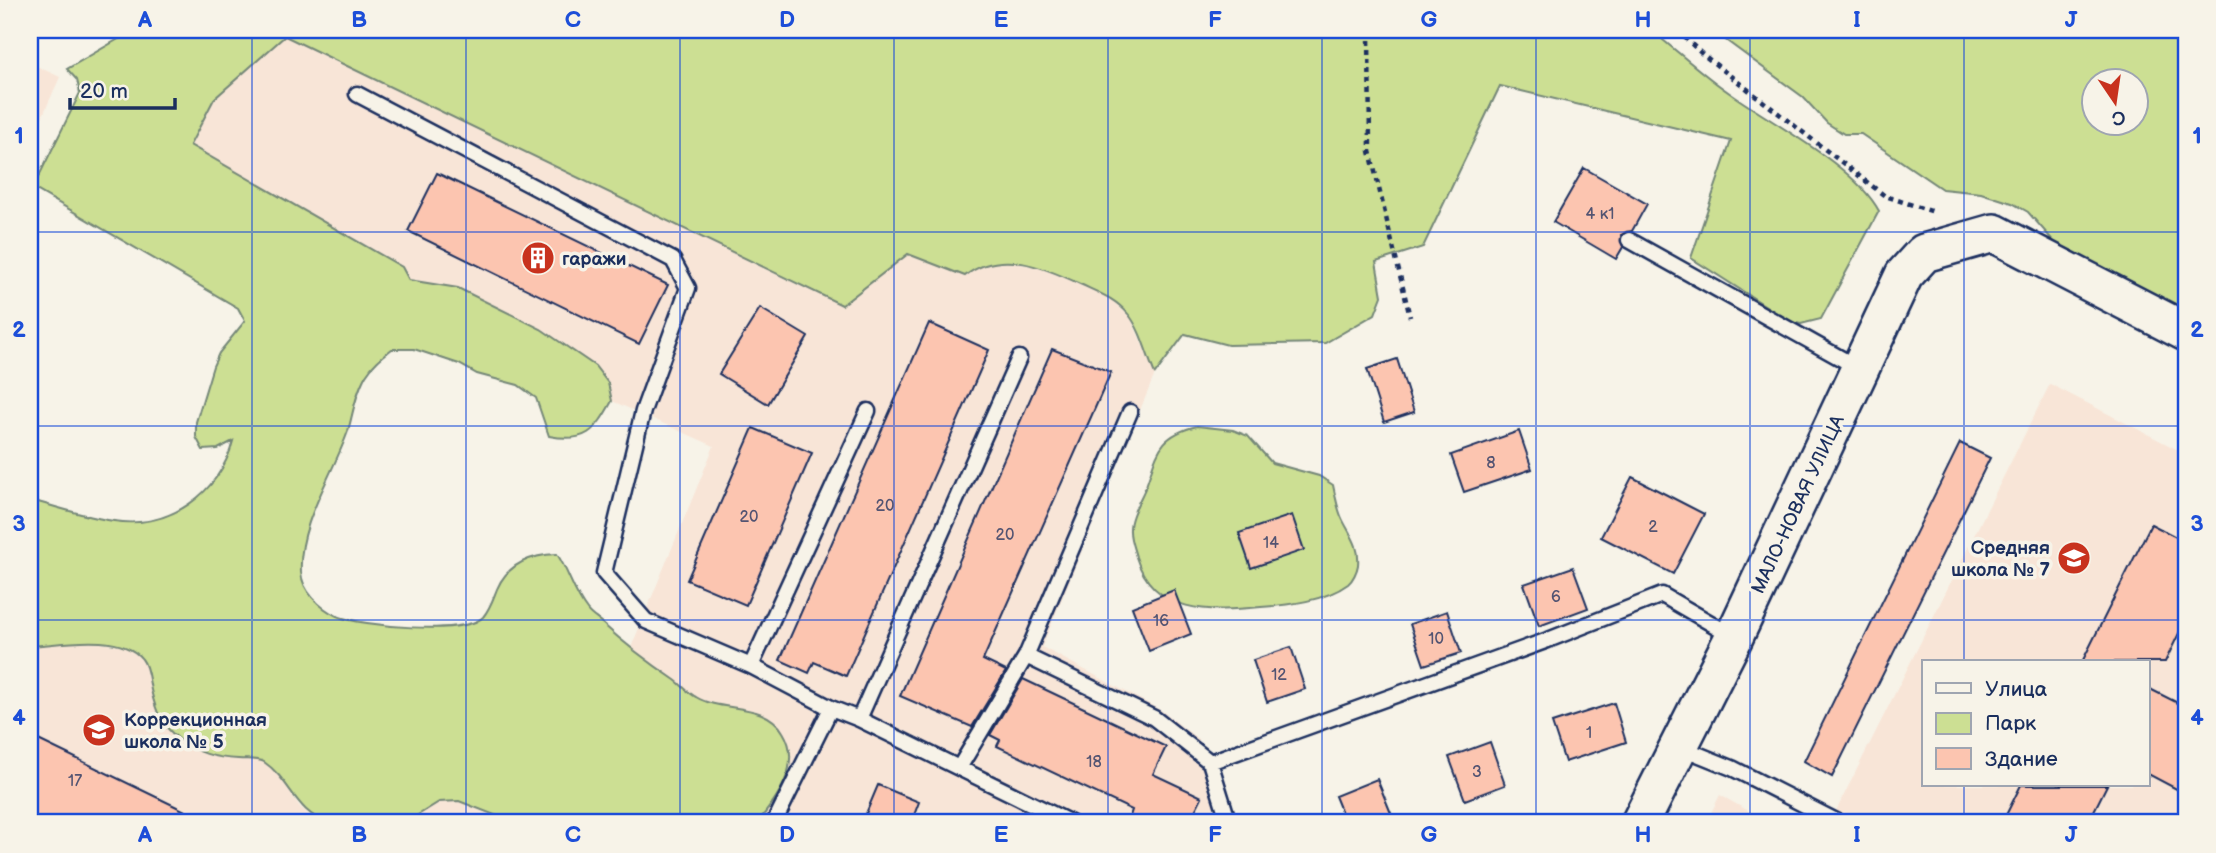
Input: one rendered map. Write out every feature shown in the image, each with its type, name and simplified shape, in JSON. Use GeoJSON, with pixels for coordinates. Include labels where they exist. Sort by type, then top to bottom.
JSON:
{"type":"FeatureCollection","features":[{"type":"Feature","properties":{"kind":"street"},"geometry":{"type":"LineString","coordinates":[[1994,233],[2186,332]]}},
{"type":"Feature","properties":{"kind":"street","name":"МАЛО-НОВАЯ УЛИЦА"},"geometry":{"type":"LineString","coordinates":[[1640,823],[1734,637],[1909,266],[1924,253],[1941,246],[1994,233]]}},
{"type":"Feature","properties":{"kind":"lane"},"geometry":{"type":"LineString","coordinates":[[358,94],[673,260],[688,288],[643,411],[604,572],[646,621],[751,666],[831,708],[859,719],[1071,823]]}},
{"type":"Feature","properties":{"kind":"lane"},"geometry":{"type":"LineString","coordinates":[[1629,240],[1860,369]]}},
{"type":"Feature","properties":{"kind":"lane"},"geometry":{"type":"LineString","coordinates":[[859,719],[1019,358]]}},
{"type":"Feature","properties":{"kind":"lane"},"geometry":{"type":"LineString","coordinates":[[751,666],[868,411]]}},
{"type":"Feature","properties":{"kind":"lane"},"geometry":{"type":"LineString","coordinates":[[959,768],[1027,656],[1130,412]]}},
{"type":"Feature","properties":{"kind":"lane"},"geometry":{"type":"LineString","coordinates":[[1210,762],[1548,640],[1662,595],[1734,637]]}},
{"type":"Feature","properties":{"kind":"lane"},"geometry":{"type":"LineString","coordinates":[[1027,656],[1154,718],[1210,762],[1229,823]]}},
{"type":"Feature","properties":{"kind":"lane"},"geometry":{"type":"LineString","coordinates":[[774,823],[831,708]]}},
{"type":"Feature","properties":{"kind":"lane"},"geometry":{"type":"LineString","coordinates":[[1677,746],[1732,768],[1840,823]]}},
{"type":"Feature","properties":{"kind":"path"},"geometry":{"type":"LineString","coordinates":[[1369,30],[1370,151],[1410,317]]}},
{"type":"Feature","properties":{"kind":"path"},"geometry":{"type":"LineString","coordinates":[[1677,30],[1701,53],[1885,196],[1994,233]]}},
{"type":"Feature","properties":{"kind":"shaded area"},"geometry":{"type":"Polygon","coordinates":[[[285,36],[841,305],[908,254],[964,276],[976,267],[1004,261],[1055,270],[1108,296],[1131,318],[1155,374],[1042,647],[1162,711],[1198,739],[1219,823],[757,823],[791,768],[751,710],[710,704],[695,697],[630,650],[714,446],[612,401],[408,280],[402,267],[190,145],[214,99],[285,36]]]}},
{"type":"Feature","properties":{"kind":"shaded area"},"geometry":{"type":"Polygon","coordinates":[[[30,63],[60,77],[30,144],[30,63]]]}},
{"type":"Feature","properties":{"kind":"shaded area","name":"Средняя школа № 7"},"geometry":{"type":"Polygon","coordinates":[[[2050,384],[2186,454],[2186,823],[1830,823],[2050,384]]]}},
{"type":"Feature","properties":{"kind":"shaded area","name":"Коррекционная школа № 5"},"geometry":{"type":"Polygon","coordinates":[[[86,641],[129,647],[144,660],[159,721],[239,759],[261,760],[277,773],[300,807],[316,820],[329,823],[30,823],[30,646],[86,641]]]}},
{"type":"Feature","properties":{"kind":"shaded area"},"geometry":{"type":"Polygon","coordinates":[[[1720,795],[1770,823],[1706,823],[1720,795]]]}},
{"type":"Feature","properties":{"kind":"shaded area"},"geometry":{"type":"Polygon","coordinates":[[[459,801],[515,823],[406,823],[439,802],[459,801]]]}},
{"type":"Feature","properties":{"kind":"green space"},"geometry":{"type":"Polygon","coordinates":[[[134,30],[1657,30],[1663,40],[1713,81],[1833,162],[1852,178],[1879,211],[1821,319],[1801,324],[1791,322],[1691,258],[1731,141],[1500,86],[1423,247],[1376,262],[1382,296],[1375,314],[1325,343],[1228,345],[1185,334],[1155,374],[1137,328],[1124,309],[1106,296],[1052,272],[1022,263],[1007,262],[993,263],[965,276],[908,254],[842,305],[285,36],[214,99],[190,145],[402,267],[409,280],[458,288],[541,329],[595,366],[608,383],[612,401],[600,421],[588,433],[572,438],[549,436],[536,398],[518,385],[477,374],[459,364],[414,349],[392,349],[366,375],[357,395],[342,448],[311,518],[305,536],[301,572],[308,592],[324,608],[349,620],[389,626],[456,626],[473,623],[483,617],[502,580],[521,562],[538,556],[557,554],[590,614],[693,695],[706,702],[754,712],[775,722],[783,732],[790,756],[785,780],[757,823],[515,823],[459,801],[439,802],[405,823],[329,823],[308,812],[281,778],[264,762],[207,754],[173,734],[157,711],[144,662],[132,651],[106,642],[30,646],[30,500],[114,521],[154,520],[189,504],[204,492],[217,477],[233,441],[218,449],[203,450],[196,437],[196,422],[219,353],[245,321],[238,308],[33,188],[80,93],[77,80],[67,69],[134,30]]]}},
{"type":"Feature","properties":{"kind":"green space"},"geometry":{"type":"Polygon","coordinates":[[[1712,30],[2186,30],[2186,314],[2063,252],[2028,212],[2012,203],[1981,193],[1942,189],[1861,134],[1844,134],[1827,123],[1803,97],[1712,30]]]}},
{"type":"Feature","properties":{"kind":"green space"},"geometry":{"type":"Polygon","coordinates":[[[1197,426],[1233,430],[1248,436],[1272,463],[1319,476],[1333,485],[1340,512],[1357,550],[1357,567],[1350,582],[1339,590],[1306,601],[1223,609],[1186,606],[1170,600],[1156,590],[1144,576],[1136,557],[1130,534],[1131,520],[1161,447],[1174,435],[1197,426]]]}},
{"type":"Feature","properties":{"kind":"building"},"geometry":{"type":"Polygon","coordinates":[[[1584,168],[1647,204],[1632,231],[1621,235],[1623,247],[1616,259],[1553,222],[1584,168]]]}},
{"type":"Feature","properties":{"kind":"building","name":"гаражи"},"geometry":{"type":"Polygon","coordinates":[[[437,173],[668,285],[639,344],[408,231],[437,173]]]}},
{"type":"Feature","properties":{"kind":"building"},"geometry":{"type":"Polygon","coordinates":[[[760,308],[808,337],[768,404],[719,374],[760,308]]]}},
{"type":"Feature","properties":{"kind":"building"},"geometry":{"type":"Polygon","coordinates":[[[929,323],[989,350],[846,676],[814,662],[809,673],[780,660],[929,323]]]}},
{"type":"Feature","properties":{"kind":"building"},"geometry":{"type":"Polygon","coordinates":[[[1052,349],[1111,372],[983,660],[1006,671],[972,727],[900,696],[1052,349]]]}},
{"type":"Feature","properties":{"kind":"building"},"geometry":{"type":"Polygon","coordinates":[[[1397,359],[1414,412],[1384,422],[1367,369],[1397,359]]]}},
{"type":"Feature","properties":{"kind":"building"},"geometry":{"type":"Polygon","coordinates":[[[753,428],[812,453],[746,605],[687,580],[753,428]]]}},
{"type":"Feature","properties":{"kind":"building"},"geometry":{"type":"Polygon","coordinates":[[[1519,431],[1532,469],[1464,492],[1451,455],[1519,431]]]}},
{"type":"Feature","properties":{"kind":"building"},"geometry":{"type":"Polygon","coordinates":[[[1960,443],[1990,458],[1832,777],[1804,761],[1960,443]]]}},
{"type":"Feature","properties":{"kind":"building"},"geometry":{"type":"Polygon","coordinates":[[[1632,477],[1704,514],[1673,574],[1601,537],[1632,477]]]}},
{"type":"Feature","properties":{"kind":"building"},"geometry":{"type":"Polygon","coordinates":[[[1292,515],[1304,550],[1251,568],[1239,533],[1292,515]]]}},
{"type":"Feature","properties":{"kind":"building"},"geometry":{"type":"Polygon","coordinates":[[[2151,524],[2186,542],[2186,619],[2165,662],[2083,660],[2151,524]]]}},
{"type":"Feature","properties":{"kind":"building"},"geometry":{"type":"Polygon","coordinates":[[[1573,567],[1588,608],[1539,626],[1524,584],[1573,567]]]}},
{"type":"Feature","properties":{"kind":"building"},"geometry":{"type":"Polygon","coordinates":[[[1174,590],[1191,634],[1149,651],[1132,607],[1174,590]]]}},
{"type":"Feature","properties":{"kind":"building"},"geometry":{"type":"Polygon","coordinates":[[[1447,611],[1461,653],[1424,665],[1410,624],[1447,611]]]}},
{"type":"Feature","properties":{"kind":"building"},"geometry":{"type":"Polygon","coordinates":[[[1291,647],[1305,689],[1267,702],[1253,660],[1291,647]]]}},
{"type":"Feature","properties":{"kind":"building"},"geometry":{"type":"Polygon","coordinates":[[[1023,679],[1166,747],[1153,774],[1202,797],[1189,823],[1145,823],[1130,816],[1132,810],[997,746],[1000,740],[990,735],[1023,679]]]}},
{"type":"Feature","properties":{"kind":"building"},"geometry":{"type":"Polygon","coordinates":[[[2150,689],[2186,707],[2186,794],[2150,775],[2150,689]]]}},
{"type":"Feature","properties":{"kind":"building"},"geometry":{"type":"Polygon","coordinates":[[[1614,703],[1626,742],[1565,762],[1552,723],[1614,703]]]}},
{"type":"Feature","properties":{"kind":"building"},"geometry":{"type":"Polygon","coordinates":[[[30,736],[210,823],[30,823],[30,736]]]}},
{"type":"Feature","properties":{"kind":"building"},"geometry":{"type":"Polygon","coordinates":[[[1490,742],[1505,785],[1465,800],[1449,757],[1490,742]]]}},
{"type":"Feature","properties":{"kind":"building"},"geometry":{"type":"Polygon","coordinates":[[[1377,779],[1395,823],[1346,823],[1335,796],[1377,779]]]}},
{"type":"Feature","properties":{"kind":"building"},"geometry":{"type":"Polygon","coordinates":[[[878,785],[919,802],[911,823],[862,823],[878,785]]]}},
{"type":"Feature","properties":{"kind":"building"},"geometry":{"type":"Polygon","coordinates":[[[2020,786],[2106,786],[2088,823],[2002,823],[2020,786]]]}},
{"type":"Feature","properties":{"kind":"place","name":"гаражи"},"geometry":{"type":"Point","coordinates":[538,258]}},
{"type":"Feature","properties":{"kind":"place","name":"Средняя школа № 7"},"geometry":{"type":"Point","coordinates":[2074,558]}},
{"type":"Feature","properties":{"kind":"place","name":"Коррекционная школа № 5"},"geometry":{"type":"Point","coordinates":[99,730]}}]}
